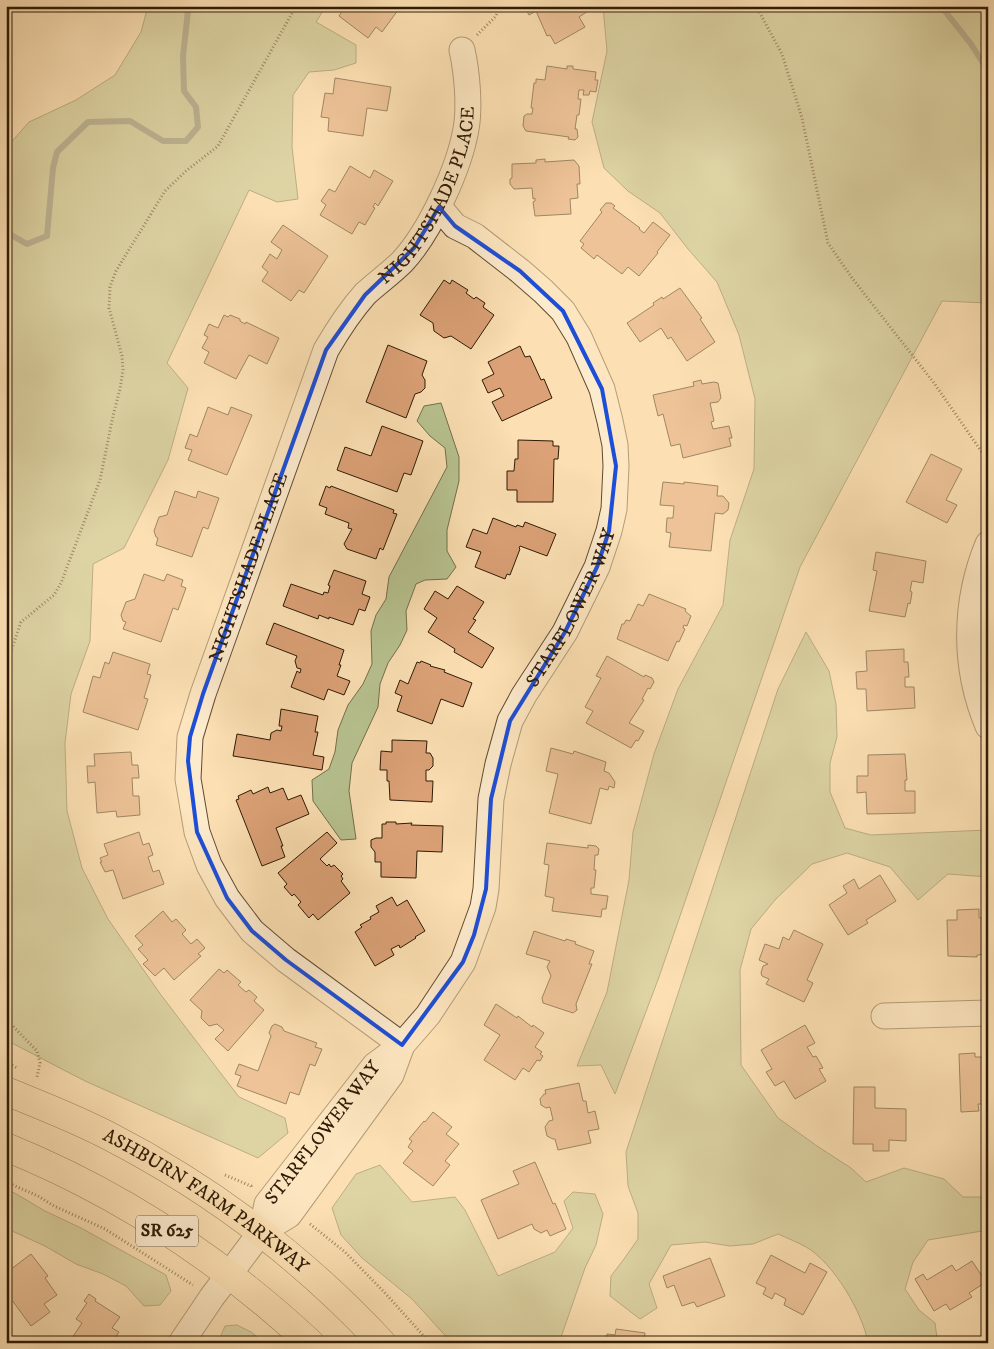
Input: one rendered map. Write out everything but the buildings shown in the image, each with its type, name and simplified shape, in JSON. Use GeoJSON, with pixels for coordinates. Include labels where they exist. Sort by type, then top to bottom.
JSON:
{"type":"FeatureCollection","features":[{"type":"Feature","properties":{"kind":"main road","name":"ASHBURN FARM PARKWAY"},"geometry":{"type":"LineString","coordinates":[[6,1091],[59,1112],[108,1136],[162,1166],[261,1232],[316,1278],[382,1343]]}},
{"type":"Feature","properties":{"kind":"main road","name":"SR 625"},"geometry":{"type":"LineString","coordinates":[[6,1147],[50,1166],[122,1203],[155,1223],[229,1274],[274,1310],[310,1343]]}},
{"type":"Feature","properties":{"kind":"street","name":"NIGHTSHADE PLACE"},"geometry":{"type":"LineString","coordinates":[[402,1045],[286,960],[252,931],[227,898],[210,865],[197,832],[188,779],[188,761],[190,737],[203,694],[326,350],[336,332],[365,295],[402,262],[414,248],[439,207],[462,146],[466,127],[466,71],[462,50]]}},
{"type":"Feature","properties":{"kind":"street","name":"STARFLOWER WAY"},"geometry":{"type":"LineString","coordinates":[[181,1343],[212,1297],[261,1232],[289,1215],[391,1075],[402,1045],[428,1015],[463,962],[483,907],[486,889],[491,799],[510,721],[524,695],[565,632],[597,567],[602,548],[610,531],[614,509],[615,445],[602,389],[579,337],[562,311],[543,291],[475,236],[455,226],[439,207]]}},
{"type":"Feature","properties":{"kind":"street"},"geometry":{"type":"LineString","coordinates":[[988,544],[980,563],[972,596],[969,641],[972,676],[988,726]]}},
{"type":"Feature","properties":{"kind":"street"},"geometry":{"type":"LineString","coordinates":[[884,1016],[988,1013]]}},
{"type":"Feature","properties":{"kind":"path"},"geometry":{"type":"LineString","coordinates":[[6,666],[21,622],[54,595],[61,583],[100,480],[123,370],[120,347],[109,308],[110,286],[116,271],[165,191],[186,171],[218,146],[296,6]]}},
{"type":"Feature","properties":{"kind":"path"},"geometry":{"type":"LineString","coordinates":[[462,50],[496,16],[500,6]]}},
{"type":"Feature","properties":{"kind":"path"},"geometry":{"type":"LineString","coordinates":[[756,6],[782,54],[800,111],[828,243],[852,278],[934,383],[988,461]]}},
{"type":"Feature","properties":{"kind":"path"},"geometry":{"type":"LineString","coordinates":[[6,1019],[37,1051],[40,1063],[37,1078]]}},
{"type":"Feature","properties":{"kind":"path"},"geometry":{"type":"LineString","coordinates":[[6,1182],[105,1229],[212,1297]]}},
{"type":"Feature","properties":{"kind":"highlighted area"},"geometry":{"type":"Polygon","coordinates":[[[439,207],[455,226],[520,271],[563,311],[602,389],[616,466],[609,531],[597,567],[565,632],[510,721],[491,799],[486,889],[474,935],[463,962],[402,1045],[286,960],[252,931],[227,898],[197,832],[188,761],[190,737],[203,694],[326,350],[365,295],[414,248],[439,207]]]}},
{"type":"Feature","properties":{"kind":"green space"},"geometry":{"type":"Polygon","coordinates":[[[148,6],[326,6],[316,22],[356,45],[356,63],[334,70],[309,72],[293,95],[292,147],[298,199],[277,202],[249,190],[167,363],[188,388],[168,460],[124,548],[93,564],[90,641],[71,694],[65,743],[67,811],[82,868],[108,919],[161,995],[239,1097],[285,1118],[288,1133],[258,1158],[85,1081],[6,1040],[6,148],[29,122],[76,100],[115,75],[141,32],[148,6]]]}},
{"type":"Feature","properties":{"kind":"green space"},"geometry":{"type":"Polygon","coordinates":[[[603,6],[988,6],[988,303],[942,301],[800,567],[659,977],[615,1094],[601,1065],[577,1066],[607,992],[629,880],[633,832],[654,754],[678,689],[723,605],[730,540],[754,469],[755,399],[739,335],[717,282],[660,213],[628,191],[604,168],[592,122],[607,51],[603,6]]]}},
{"type":"Feature","properties":{"kind":"green space"},"geometry":{"type":"Polygon","coordinates":[[[441,403],[459,457],[459,481],[447,530],[447,551],[456,567],[447,579],[425,580],[416,584],[406,611],[407,630],[388,663],[380,684],[378,707],[352,763],[349,791],[356,839],[341,840],[313,801],[312,780],[329,769],[335,752],[338,730],[348,705],[363,684],[372,664],[371,631],[376,615],[386,599],[389,577],[447,467],[445,448],[430,436],[417,421],[424,406],[441,403]]]}},
{"type":"Feature","properties":{"kind":"green space"},"geometry":{"type":"Polygon","coordinates":[[[806,632],[829,671],[836,704],[837,737],[830,763],[830,792],[845,828],[871,835],[988,830],[988,877],[948,874],[918,900],[890,867],[847,853],[812,864],[775,900],[751,929],[740,970],[741,1065],[778,1118],[851,1168],[866,1182],[904,1168],[944,1179],[963,1197],[988,1197],[988,1230],[928,1240],[913,1262],[905,1289],[919,1310],[935,1323],[937,1338],[921,1338],[899,1343],[868,1343],[860,1317],[836,1276],[816,1254],[806,1247],[778,1234],[753,1244],[730,1246],[705,1242],[671,1245],[649,1284],[657,1308],[640,1319],[610,1296],[611,1276],[638,1239],[638,1213],[628,1186],[626,1152],[778,689],[806,632]]]}},
{"type":"Feature","properties":{"kind":"green space"},"geometry":{"type":"Polygon","coordinates":[[[380,1165],[412,1202],[455,1197],[465,1210],[498,1276],[555,1252],[573,1228],[564,1201],[573,1192],[595,1194],[603,1214],[596,1245],[585,1268],[559,1343],[452,1343],[412,1299],[362,1258],[341,1235],[332,1208],[356,1174],[380,1165]]]}},
{"type":"Feature","properties":{"kind":"green space"},"geometry":{"type":"Polygon","coordinates":[[[6,1188],[45,1211],[81,1228],[166,1275],[171,1291],[160,1305],[144,1306],[126,1286],[103,1274],[76,1264],[45,1246],[12,1231],[6,1222],[6,1188]]]}},
{"type":"Feature","properties":{"kind":"green space"},"geometry":{"type":"Polygon","coordinates":[[[237,1325],[251,1332],[265,1343],[218,1343],[225,1326],[237,1325]]]}},
{"type":"Feature","properties":{"kind":"waterway"},"geometry":{"type":"LineString","coordinates":[[6,232],[27,244],[47,236],[53,168],[57,152],[88,122],[130,121],[163,141],[186,141],[198,127],[196,107],[184,91],[183,56],[190,6]]}},
{"type":"Feature","properties":{"kind":"waterway"},"geometry":{"type":"LineString","coordinates":[[938,6],[944,10],[971,44],[988,71]]}}]}
